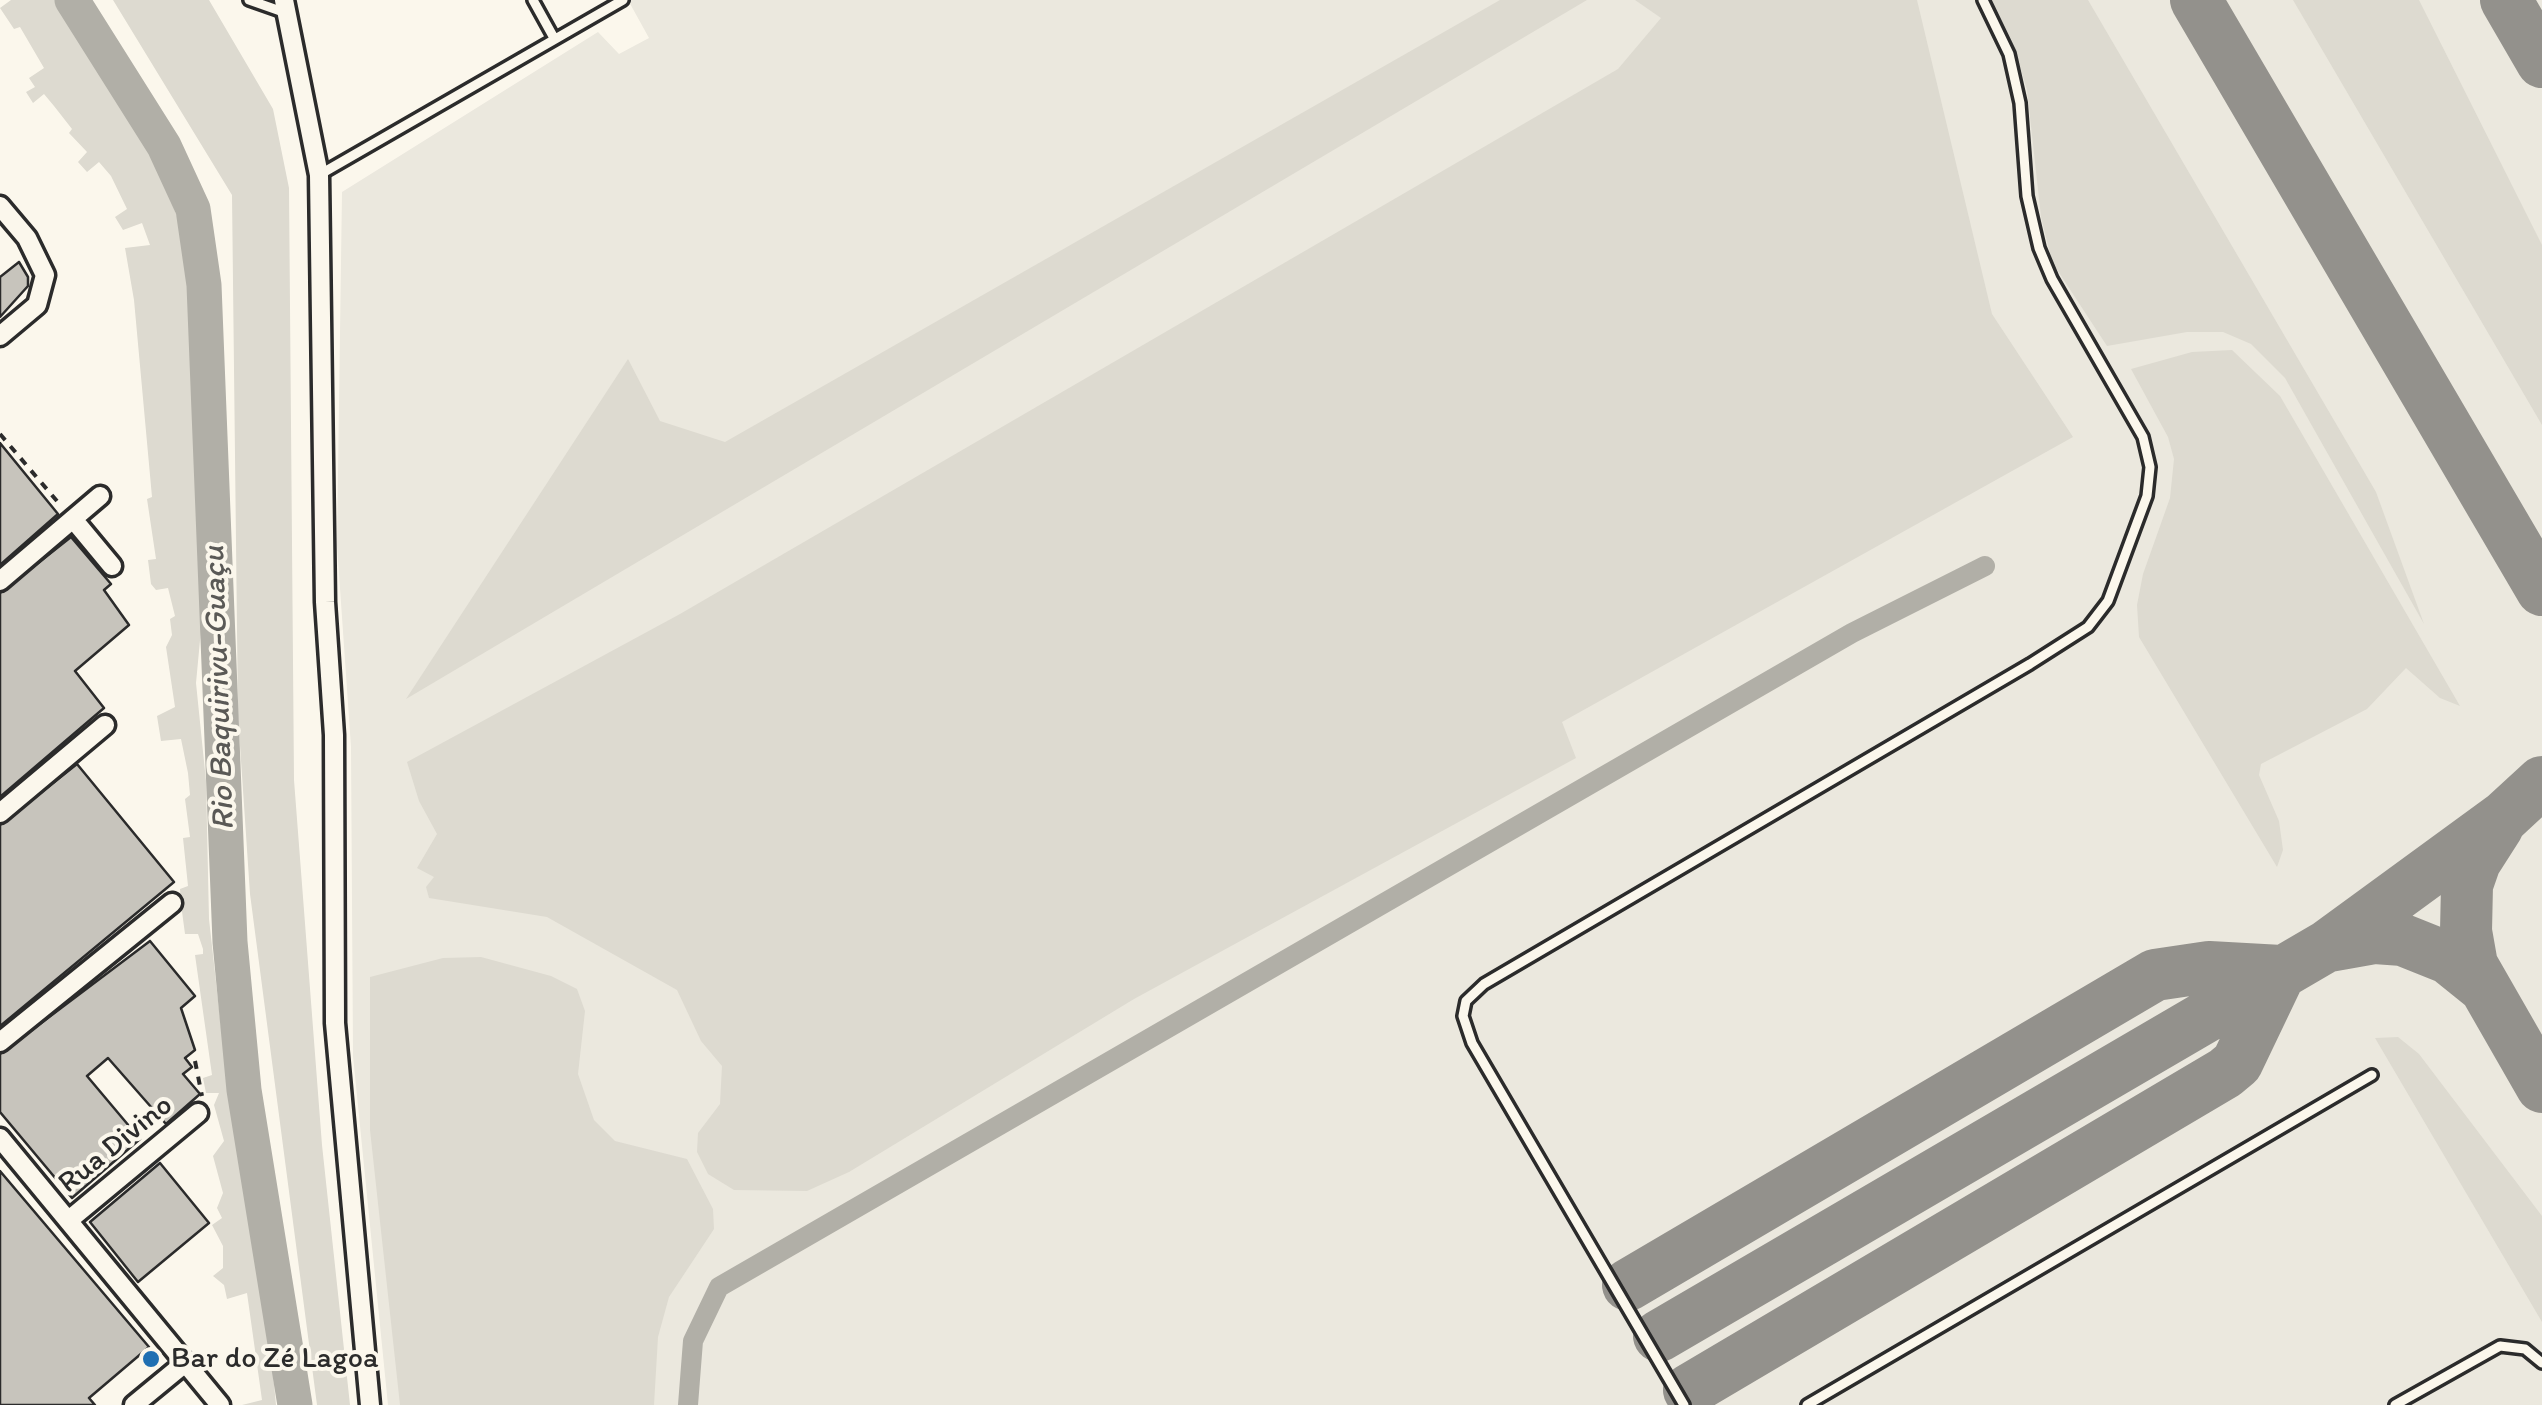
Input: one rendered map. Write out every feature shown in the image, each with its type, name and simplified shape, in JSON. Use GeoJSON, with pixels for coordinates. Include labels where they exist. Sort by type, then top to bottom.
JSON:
{"type":"FeatureCollection","features":[{"type":"Feature","properties":{"kind":"street"},"geometry":{"type":"LineString","coordinates":[[285,7],[319,175],[326,602],[334,735],[336,1023],[370,1405]]}},
{"type":"Feature","properties":{"kind":"street"},"geometry":{"type":"LineString","coordinates":[[0,206],[27,238],[45,275],[37,305],[0,336]]}},
{"type":"Feature","properties":{"kind":"street"},"geometry":{"type":"LineString","coordinates":[[0,581],[100,496]]}},
{"type":"Feature","properties":{"kind":"street"},"geometry":{"type":"LineString","coordinates":[[73,519],[112,566]]}},
{"type":"Feature","properties":{"kind":"street"},"geometry":{"type":"LineString","coordinates":[[0,814],[105,725]]}},
{"type":"Feature","properties":{"kind":"street"},"geometry":{"type":"LineString","coordinates":[[0,1042],[172,903]]}},
{"type":"Feature","properties":{"kind":"street","name":"Rua Divino"},"geometry":{"type":"LineString","coordinates":[[68,1220],[198,1114]]}},
{"type":"Feature","properties":{"kind":"street"},"geometry":{"type":"LineString","coordinates":[[0,1138],[220,1405]]}},
{"type":"Feature","properties":{"kind":"street"},"geometry":{"type":"LineString","coordinates":[[134,1405],[185,1363]]}},
{"type":"Feature","properties":{"kind":"lane"},"geometry":{"type":"LineString","coordinates":[[249,0],[285,7]]}},
{"type":"Feature","properties":{"kind":"lane"},"geometry":{"type":"LineString","coordinates":[[532,0],[554,38]]}},
{"type":"Feature","properties":{"kind":"lane"},"geometry":{"type":"LineString","coordinates":[[319,175],[607,4],[623,0]]}},
{"type":"Feature","properties":{"kind":"lane"},"geometry":{"type":"LineString","coordinates":[[1684,1405],[1472,1043],[1463,1016],[1466,1002],[1484,984],[2088,627],[2114,588],[2147,496],[2150,466],[2143,437],[2052,278],[2039,248],[2026,196],[2013,70],[1983,0]]}},
{"type":"Feature","properties":{"kind":"lane"},"geometry":{"type":"LineString","coordinates":[[1807,1405],[2372,1075]]}},
{"type":"Feature","properties":{"kind":"lane"},"geometry":{"type":"LineString","coordinates":[[2395,1405],[2500,1346],[2526,1349],[2542,1362]]}},
{"type":"Feature","properties":{"kind":"path"},"geometry":{"type":"LineString","coordinates":[[0,434],[73,519]]}},
{"type":"Feature","properties":{"kind":"path"},"geometry":{"type":"LineString","coordinates":[[195,1061],[202,1099],[198,1114]]}},
{"type":"Feature","properties":{"kind":"shaded area"},"geometry":{"type":"Polygon","coordinates":[[[11,0],[56,0],[103,62],[149,143],[196,266],[205,411],[202,619],[196,683],[206,781],[209,919],[225,1063],[263,1270],[276,1405],[242,1405],[262,1400],[247,1293],[227,1299],[224,1285],[213,1276],[223,1268],[223,1246],[212,1225],[222,1218],[217,1208],[223,1193],[213,1156],[224,1141],[214,1105],[219,1093],[206,1093],[203,1078],[212,1075],[195,955],[203,954],[203,949],[198,934],[185,934],[181,904],[180,889],[188,886],[183,838],[190,837],[185,799],[190,795],[188,773],[181,739],[161,741],[157,716],[175,707],[166,647],[172,635],[170,619],[175,616],[168,588],[156,590],[151,584],[148,560],[156,559],[147,499],[152,497],[134,300],[125,248],[150,245],[142,223],[123,230],[115,217],[127,209],[111,176],[99,162],[87,172],[78,162],[87,152],[69,133],[72,129],[44,94],[33,103],[26,92],[35,87],[29,78],[44,68],[20,27],[14,29],[0,8],[11,0]]]}},
{"type":"Feature","properties":{"kind":"shaded area"},"geometry":{"type":"Polygon","coordinates":[[[113,0],[209,0],[273,109],[289,188],[294,780],[322,1145],[350,1405],[317,1405],[250,894],[238,716],[232,195],[113,0]]]}},
{"type":"Feature","properties":{"kind":"shaded area"},"geometry":{"type":"Polygon","coordinates":[[[628,0],[2542,0],[2542,1405],[388,1405],[353,1056],[351,747],[337,545],[342,192],[598,32],[619,54],[649,38],[628,0]]]}},
{"type":"Feature","properties":{"kind":"shaded area"},"geometry":{"type":"Polygon","coordinates":[[[1500,0],[1587,0],[406,699],[628,359],[660,421],[725,442],[1500,0]]]}},
{"type":"Feature","properties":{"kind":"shaded area"},"geometry":{"type":"Polygon","coordinates":[[[1635,0],[1917,0],[1992,314],[2073,437],[1562,722],[1576,758],[1134,999],[849,1172],[807,1191],[734,1190],[708,1174],[697,1152],[698,1133],[720,1104],[722,1066],[701,1041],[677,990],[547,917],[429,898],[426,887],[434,877],[417,868],[437,834],[419,801],[407,762],[680,614],[1618,69],[1661,18],[1635,0]]]}},
{"type":"Feature","properties":{"kind":"shaded area"},"geometry":{"type":"Polygon","coordinates":[[[1991,0],[2088,0],[2376,492],[2424,624],[2285,378],[2251,344],[2223,332],[2187,332],[2107,346],[2052,262],[2041,217],[2027,90],[2014,47],[1991,0]]]}},
{"type":"Feature","properties":{"kind":"shaded area"},"geometry":{"type":"Polygon","coordinates":[[[2293,0],[2419,0],[2542,245],[2542,425],[2293,0]]]}},
{"type":"Feature","properties":{"kind":"shaded area"},"geometry":{"type":"Polygon","coordinates":[[[2232,350],[2280,396],[2460,706],[2440,698],[2406,668],[2367,709],[2261,764],[2259,775],[2279,821],[2283,850],[2277,867],[2139,637],[2137,605],[2143,574],[2170,498],[2174,459],[2168,437],[2131,369],[2192,352],[2232,350]]]}},
{"type":"Feature","properties":{"kind":"shaded area"},"geometry":{"type":"Polygon","coordinates":[[[481,957],[551,976],[577,989],[585,1011],[578,1074],[594,1120],[615,1141],[687,1159],[713,1209],[714,1229],[669,1297],[658,1337],[654,1405],[400,1405],[370,1130],[370,977],[443,958],[481,957]]]}},
{"type":"Feature","properties":{"kind":"shaded area"},"geometry":{"type":"Polygon","coordinates":[[[2398,1037],[2419,1054],[2542,1216],[2542,1322],[2375,1038],[2398,1037]]]}},
{"type":"Feature","properties":{"kind":"building"},"geometry":{"type":"Polygon","coordinates":[[[19,262],[28,277],[28,286],[0,317],[0,277],[19,262]]]}},
{"type":"Feature","properties":{"kind":"building"},"geometry":{"type":"Polygon","coordinates":[[[0,443],[58,514],[0,565],[0,443]]]}},
{"type":"Feature","properties":{"kind":"building"},"geometry":{"type":"Polygon","coordinates":[[[71,537],[111,584],[104,590],[129,625],[75,671],[104,708],[0,797],[0,593],[71,537]]]}},
{"type":"Feature","properties":{"kind":"building"},"geometry":{"type":"Polygon","coordinates":[[[77,764],[174,882],[0,1026],[0,825],[77,764]]]}},
{"type":"Feature","properties":{"kind":"building"},"geometry":{"type":"Polygon","coordinates":[[[150,941],[195,996],[181,1008],[195,1050],[185,1058],[192,1067],[183,1074],[200,1094],[166,1124],[108,1058],[87,1076],[140,1139],[72,1198],[0,1112],[0,1054],[150,941]]]}},
{"type":"Feature","properties":{"kind":"building"},"geometry":{"type":"Polygon","coordinates":[[[160,1163],[209,1223],[138,1282],[90,1222],[160,1163]]]}},
{"type":"Feature","properties":{"kind":"building"},"geometry":{"type":"Polygon","coordinates":[[[0,1171],[149,1347],[89,1398],[95,1405],[0,1405],[0,1171]]]}},
{"type":"Feature","properties":{"kind":"waterway","name":"Rio Baquirivu-Guaçu"},"geometry":{"type":"LineString","coordinates":[[72,0],[164,146],[193,209],[204,285],[230,942],[244,1090],[295,1405]]}},
{"type":"Feature","properties":{"kind":"waterway"},"geometry":{"type":"LineString","coordinates":[[688,1405],[693,1341],[719,1287],[1852,633],[1985,566]]}},
{"type":"Feature","properties":{"kind":"taxiway"},"geometry":{"type":"LineString","coordinates":[[2196,0],[2542,590]]}},
{"type":"Feature","properties":{"kind":"taxiway"},"geometry":{"type":"LineString","coordinates":[[2506,0],[2542,62]]}},
{"type":"Feature","properties":{"kind":"taxiway"},"geometry":{"type":"LineString","coordinates":[[1659,1336],[2327,946],[2505,816],[2542,782]]}},
{"type":"Feature","properties":{"kind":"taxiway"},"geometry":{"type":"LineString","coordinates":[[2498,826],[2475,862],[2467,885],[2466,931],[2472,965],[2542,1087]]}},
{"type":"Feature","properties":{"kind":"taxiway"},"geometry":{"type":"LineString","coordinates":[[2330,946],[2375,938],[2403,940],[2448,958],[2484,987]]}},
{"type":"Feature","properties":{"kind":"taxiway"},"geometry":{"type":"LineString","coordinates":[[1628,1285],[2155,975],[2209,967],[2281,971],[2237,1063],[2225,1073],[1689,1390]]}},
{"type":"Feature","properties":{"kind":"place","name":"Bar do Zé Lagoa"},"geometry":{"type":"Point","coordinates":[151,1359]}}]}
